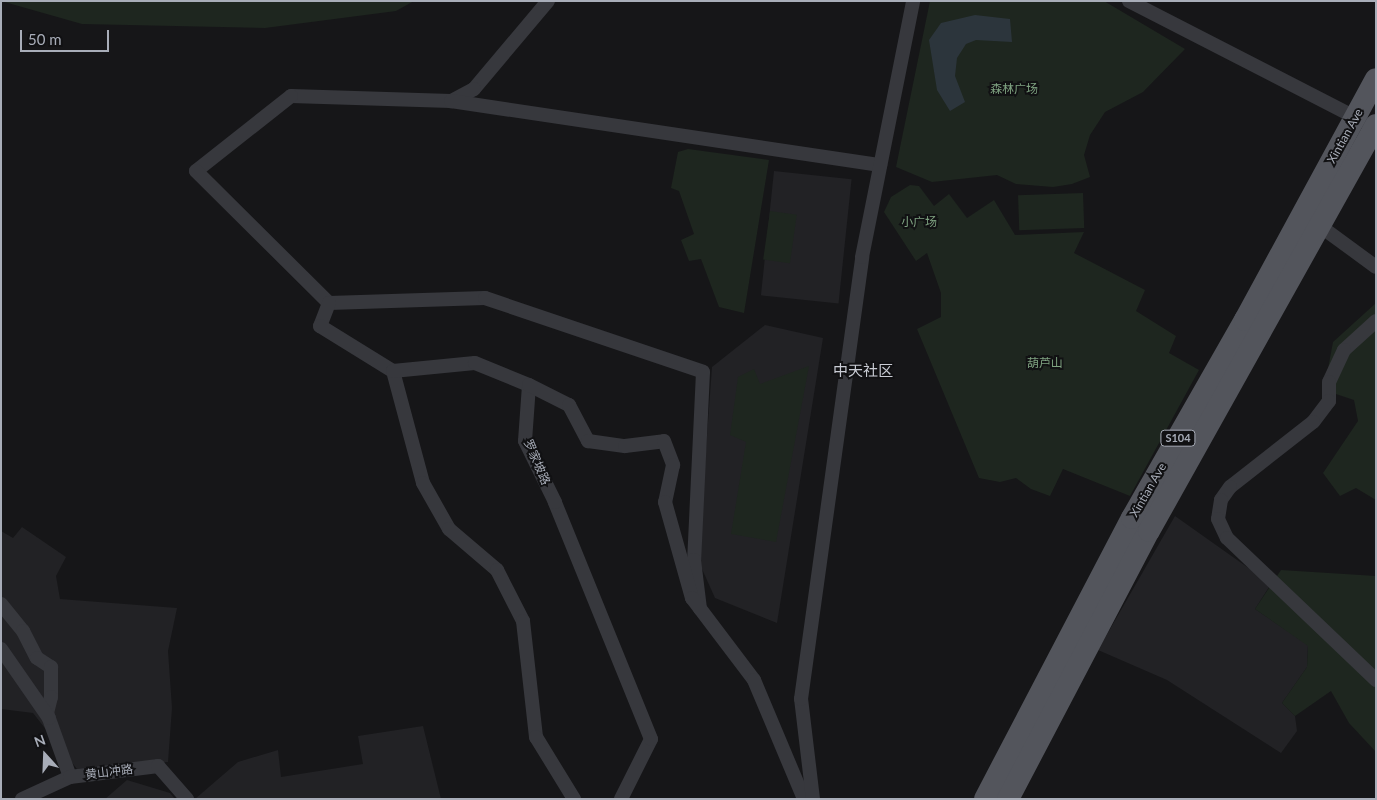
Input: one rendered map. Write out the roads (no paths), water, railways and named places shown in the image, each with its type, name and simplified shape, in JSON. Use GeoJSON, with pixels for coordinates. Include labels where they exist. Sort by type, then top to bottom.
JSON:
{"type":"FeatureCollection","features":[{"type":"Feature","properties":{"kind":"main road","name":"Xintian Ave"},"geometry":{"type":"LineString","coordinates":[[986,799],[1132,518],[1245,320],[1376,79]]}},
{"type":"Feature","properties":{"kind":"main road","name":"Xintian Ave"},"geometry":{"type":"LineString","coordinates":[[1008,799],[1150,531],[1375,126]]}},
{"type":"Feature","properties":{"kind":"street"},"geometry":{"type":"LineString","coordinates":[[451,101],[474,89],[548,1]]}},
{"type":"Feature","properties":{"kind":"street"},"geometry":{"type":"LineString","coordinates":[[813,799],[801,699],[862,257],[913,1]]}},
{"type":"Feature","properties":{"kind":"street"},"geometry":{"type":"LineString","coordinates":[[1129,1],[1375,126]]}},
{"type":"Feature","properties":{"kind":"street"},"geometry":{"type":"LineString","coordinates":[[700,609],[694,560],[703,372],[485,298],[329,302],[196,171],[291,96],[451,101],[880,165]]}},
{"type":"Feature","properties":{"kind":"street"},"geometry":{"type":"LineString","coordinates":[[1320,226],[1376,267]]}},
{"type":"Feature","properties":{"kind":"street"},"geometry":{"type":"LineString","coordinates":[[329,302],[320,326],[393,370],[475,363],[530,385],[569,405],[588,441],[625,446],[664,441],[673,465],[665,502],[692,598],[754,680],[804,799]]}},
{"type":"Feature","properties":{"kind":"street"},"geometry":{"type":"LineString","coordinates":[[1376,322],[1344,350],[1329,382],[1329,401],[1313,422],[1230,487],[1221,500],[1218,519],[1227,538],[1376,680]]}},
{"type":"Feature","properties":{"kind":"street"},"geometry":{"type":"LineString","coordinates":[[393,370],[423,483],[448,529],[497,570],[523,621],[536,737],[574,799]]}},
{"type":"Feature","properties":{"kind":"street","name":"罗家坡路"},"geometry":{"type":"LineString","coordinates":[[530,385],[526,441],[555,502],[652,739],[621,799]]}},
{"type":"Feature","properties":{"kind":"street"},"geometry":{"type":"LineString","coordinates":[[1,604],[23,631],[37,658],[51,667],[51,697],[47,713]]}},
{"type":"Feature","properties":{"kind":"street"},"geometry":{"type":"LineString","coordinates":[[1,649],[47,713],[70,777]]}},
{"type":"Feature","properties":{"kind":"street","name":"黄山冲路"},"geometry":{"type":"LineString","coordinates":[[22,799],[70,777],[158,766],[187,799]]}},
{"type":"Feature","properties":{"kind":"district","name":"中天社区"},"geometry":{"type":"Point","coordinates":[863,371]}},
{"type":"Feature","properties":{"kind":"park label","name":"森林广场"},"geometry":{"type":"Point","coordinates":[1014,89]}},
{"type":"Feature","properties":{"kind":"park label","name":"小广场"},"geometry":{"type":"Point","coordinates":[919,222]}},
{"type":"Feature","properties":{"kind":"park label","name":"葫芦山"},"geometry":{"type":"Point","coordinates":[1045,363]}}]}
